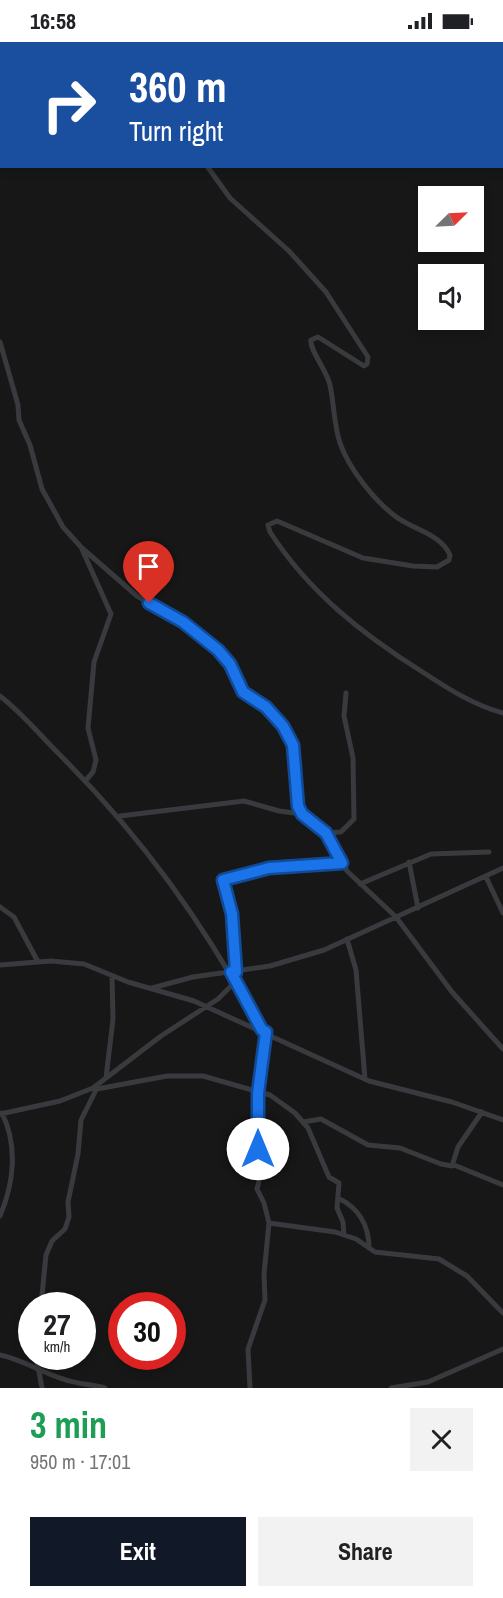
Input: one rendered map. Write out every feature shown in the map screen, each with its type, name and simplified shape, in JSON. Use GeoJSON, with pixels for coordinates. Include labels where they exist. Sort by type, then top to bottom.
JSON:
{"type":"FeatureCollection","features":[{"type":"Feature","properties":{"kind":"street"},"geometry":{"type":"LineString","coordinates":[[208,168],[230,198],[311,275],[351,329],[368,357],[367,364],[364,366],[318,337],[310,340],[310,345],[327,375],[340,444],[358,474],[380,502],[395,516],[441,542],[447,548],[449,560],[437,567],[413,566],[363,558],[277,521],[268,525],[270,532],[324,600],[353,626],[455,693],[503,712]]}},
{"type":"Feature","properties":{"kind":"street"},"geometry":{"type":"LineString","coordinates":[[0,342],[18,405],[19,420],[32,450],[39,482],[56,515],[81,546],[137,596],[183,622],[210,642],[230,664],[243,692],[266,707],[283,726],[293,745],[298,779],[296,798],[302,814]]}},
{"type":"Feature","properties":{"kind":"street"},"geometry":{"type":"LineString","coordinates":[[81,546],[111,614],[94,662],[88,728],[96,760],[93,772],[86,780]]}},
{"type":"Feature","properties":{"kind":"street"},"geometry":{"type":"LineString","coordinates":[[326,833],[341,832],[354,819],[353,758],[344,716],[346,693]]}},
{"type":"Feature","properties":{"kind":"street"},"geometry":{"type":"LineString","coordinates":[[0,696],[86,780],[120,816],[156,861],[233,972],[264,1031],[258,1093],[258,1147],[262,1168],[257,1190],[264,1203],[269,1223],[264,1274],[266,1297],[248,1349],[250,1388]]}},
{"type":"Feature","properties":{"kind":"street"},"geometry":{"type":"LineString","coordinates":[[120,816],[244,801],[302,814],[326,833],[342,863],[360,884],[396,917],[469,1013],[503,1049]]}},
{"type":"Feature","properties":{"kind":"street"},"geometry":{"type":"LineString","coordinates":[[360,884],[431,854],[489,852]]}},
{"type":"Feature","properties":{"kind":"street"},"geometry":{"type":"LineString","coordinates":[[409,862],[417,908]]}},
{"type":"Feature","properties":{"kind":"street"},"geometry":{"type":"LineString","coordinates":[[233,972],[232,914],[223,880],[269,868],[342,863]]}},
{"type":"Feature","properties":{"kind":"street"},"geometry":{"type":"LineString","coordinates":[[152,988],[193,977],[233,972],[292,960],[347,939],[503,868]]}},
{"type":"Feature","properties":{"kind":"street"},"geometry":{"type":"LineString","coordinates":[[486,877],[503,913]]}},
{"type":"Feature","properties":{"kind":"street"},"geometry":{"type":"LineString","coordinates":[[0,907],[14,917],[38,962]]}},
{"type":"Feature","properties":{"kind":"street"},"geometry":{"type":"LineString","coordinates":[[347,939],[356,970],[364,1079]]}},
{"type":"Feature","properties":{"kind":"street"},"geometry":{"type":"LineString","coordinates":[[0,965],[38,962],[80,963],[112,976],[208,1007],[364,1079],[503,1120]]}},
{"type":"Feature","properties":{"kind":"street"},"geometry":{"type":"LineString","coordinates":[[105,1079],[113,1019],[112,976]]}},
{"type":"Feature","properties":{"kind":"street"},"geometry":{"type":"LineString","coordinates":[[42,1292],[46,1255],[50,1245],[65,1229],[69,1217],[68,1202],[81,1120],[98,1087],[105,1079],[161,1036],[208,1007],[236,981]]}},
{"type":"Feature","properties":{"kind":"street"},"geometry":{"type":"LineString","coordinates":[[0,1216],[13,1172],[11,1146],[1,1114],[60,1101],[98,1087],[167,1076],[203,1076],[280,1101],[303,1122],[310,1132],[329,1177],[339,1184],[337,1208],[343,1222],[344,1235]]}},
{"type":"Feature","properties":{"kind":"street"},"geometry":{"type":"LineString","coordinates":[[454,1165],[458,1147],[482,1112]]}},
{"type":"Feature","properties":{"kind":"street"},"geometry":{"type":"LineString","coordinates":[[303,1122],[321,1119],[368,1145],[400,1148],[441,1164],[454,1165],[503,1185]]}},
{"type":"Feature","properties":{"kind":"street"},"geometry":{"type":"LineString","coordinates":[[338,1198],[349,1204],[365,1224],[370,1238],[369,1248]]}},
{"type":"Feature","properties":{"kind":"street"},"geometry":{"type":"LineString","coordinates":[[269,1223],[344,1235],[360,1241],[375,1252],[439,1258],[467,1276],[503,1313]]}},
{"type":"Feature","properties":{"kind":"street"},"geometry":{"type":"LineString","coordinates":[[391,1388],[434,1380],[503,1349]]}},
{"type":"Feature","properties":{"kind":"street"},"geometry":{"type":"LineString","coordinates":[[0,1355],[18,1360]]}},
{"type":"Feature","properties":{"kind":"street"},"geometry":{"type":"LineString","coordinates":[[37,1370],[42,1388]]}},
{"type":"Feature","properties":{"kind":"street"},"geometry":{"type":"LineString","coordinates":[[44,1370],[64,1380],[105,1388]]}},
{"type":"Feature","properties":{"kind":"route"},"geometry":{"type":"LineString","coordinates":[[149,603],[183,622],[210,642],[230,664],[247,697],[266,707],[283,726],[293,745],[298,779],[296,798],[298,806],[302,814],[326,833],[342,863],[269,868],[223,880],[232,914],[236,972],[231,972],[262,1030],[266,1032],[258,1093],[258,1149]]}}]}
